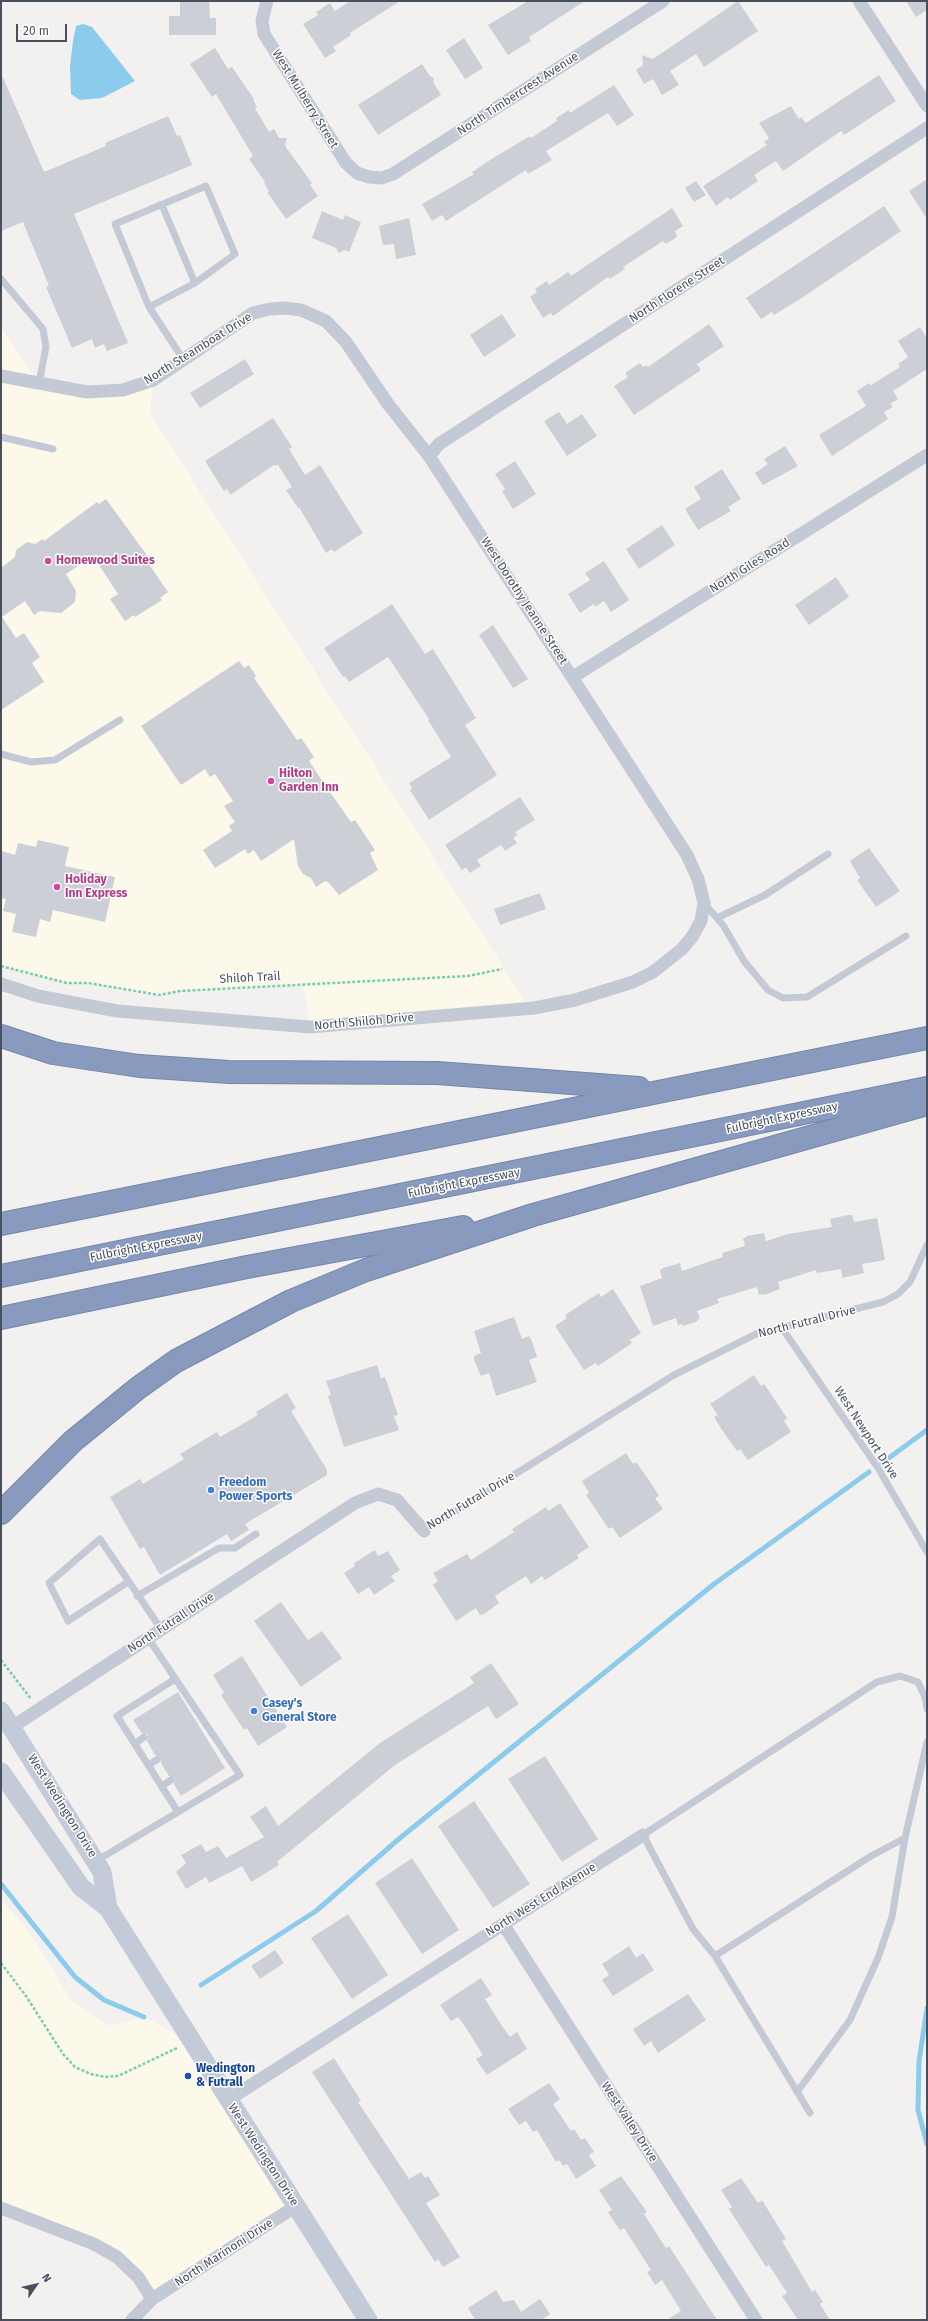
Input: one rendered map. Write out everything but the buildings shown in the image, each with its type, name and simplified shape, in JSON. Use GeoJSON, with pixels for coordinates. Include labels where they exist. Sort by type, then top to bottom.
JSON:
{"type":"FeatureCollection","features":[{"type":"Feature","properties":{"kind":"highway"},"geometry":{"type":"LineString","coordinates":[[1,1036],[53,1053],[139,1066],[229,1072],[437,1073],[667,1090]]}},
{"type":"Feature","properties":{"kind":"highway"},"geometry":{"type":"LineString","coordinates":[[1,1224],[927,1038]]}},
{"type":"Feature","properties":{"kind":"highway","name":"Fulbright Expressway"},"geometry":{"type":"LineString","coordinates":[[1,1276],[927,1088]]}},
{"type":"Feature","properties":{"kind":"highway"},"geometry":{"type":"LineString","coordinates":[[1,1513],[46,1467],[107,1412],[176,1361],[210,1341],[291,1301],[366,1270],[533,1215],[927,1104]]}},
{"type":"Feature","properties":{"kind":"highway"},"geometry":{"type":"LineString","coordinates":[[1,1318],[413,1235],[533,1215]]}},
{"type":"Feature","properties":{"kind":"main road","name":"West Wedington Drive"},"geometry":{"type":"LineString","coordinates":[[1,1711],[6,1730],[102,1872],[108,1908]]}},
{"type":"Feature","properties":{"kind":"main road","name":"West Wedington Drive"},"geometry":{"type":"LineString","coordinates":[[1,1772],[81,1887],[108,1908],[191,2042],[368,2320]]}},
{"type":"Feature","properties":{"kind":"street","name":"North Timbercrest Avenue"},"geometry":{"type":"LineString","coordinates":[[369,178],[382,178],[393,174],[663,1]]}},
{"type":"Feature","properties":{"kind":"street"},"geometry":{"type":"LineString","coordinates":[[859,1],[927,106]]}},
{"type":"Feature","properties":{"kind":"street","name":"West Mulberry Street"},"geometry":{"type":"LineString","coordinates":[[265,4],[262,21],[264,34],[346,163],[357,173],[369,178]]}},
{"type":"Feature","properties":{"kind":"street","name":"North Florene Street"},"geometry":{"type":"LineString","coordinates":[[429,456],[439,444],[927,128]]}},
{"type":"Feature","properties":{"kind":"street","name":"North Steamboat Drive"},"geometry":{"type":"LineString","coordinates":[[1,376],[87,392],[123,390],[153,380],[254,313],[270,308],[301,310]]}},
{"type":"Feature","properties":{"kind":"street","name":"West Dorothy Jeanne Street"},"geometry":{"type":"LineString","coordinates":[[301,310],[326,321],[337,330],[388,404],[429,456],[687,855],[698,879],[704,903],[701,921]]}},
{"type":"Feature","properties":{"kind":"street","name":"North Giles Road"},"geometry":{"type":"LineString","coordinates":[[573,677],[927,454]]}},
{"type":"Feature","properties":{"kind":"street","name":"North Shiloh Drive"},"geometry":{"type":"LineString","coordinates":[[1,984],[45,998],[118,1011],[197,1019],[310,1027],[534,1008],[575,1000],[633,982],[653,972],[682,949],[692,937],[701,921]]}},
{"type":"Feature","properties":{"kind":"street","name":"North Futrall Drive"},"geometry":{"type":"LineString","coordinates":[[6,1730],[355,1503],[378,1494],[397,1500],[424,1531]]}},
{"type":"Feature","properties":{"kind":"street","name":"North West End Avenue"},"geometry":{"type":"LineString","coordinates":[[228,2100],[643,1835]]}},
{"type":"Feature","properties":{"kind":"street","name":"West Valley Drive"},"geometry":{"type":"LineString","coordinates":[[503,1924],[756,2320]]}},
{"type":"Feature","properties":{"kind":"street","name":"North Marinoni Drive"},"geometry":{"type":"LineString","coordinates":[[132,2320],[152,2299],[296,2206]]}},
{"type":"Feature","properties":{"kind":"street"},"geometry":{"type":"LineString","coordinates":[[1,2208],[94,2244],[118,2257],[138,2277],[152,2299]]}},
{"type":"Feature","properties":{"kind":"lane"},"geometry":{"type":"LineString","coordinates":[[149,307],[195,283],[235,254],[206,186],[115,224],[149,307],[183,359]]}},
{"type":"Feature","properties":{"kind":"lane"},"geometry":{"type":"LineString","coordinates":[[162,205],[195,283]]}},
{"type":"Feature","properties":{"kind":"lane"},"geometry":{"type":"LineString","coordinates":[[1,279],[43,329],[46,347],[39,383]]}},
{"type":"Feature","properties":{"kind":"lane"},"geometry":{"type":"LineString","coordinates":[[1,437],[53,449]]}},
{"type":"Feature","properties":{"kind":"lane"},"geometry":{"type":"LineString","coordinates":[[1,754],[32,762],[55,760],[120,720]]}},
{"type":"Feature","properties":{"kind":"lane"},"geometry":{"type":"LineString","coordinates":[[717,918],[765,895],[828,854]]}},
{"type":"Feature","properties":{"kind":"lane"},"geometry":{"type":"LineString","coordinates":[[704,903],[717,918],[744,961],[768,990],[783,998],[807,997],[906,936]]}},
{"type":"Feature","properties":{"kind":"lane","name":"North Futrall Drive"},"geometry":{"type":"LineString","coordinates":[[424,1531],[674,1375],[756,1334],[884,1302],[898,1294],[910,1282],[927,1245]]}},
{"type":"Feature","properties":{"kind":"lane","name":"West Newport Drive"},"geometry":{"type":"LineString","coordinates":[[782,1328],[878,1468],[927,1552]]}},
{"type":"Feature","properties":{"kind":"lane"},"geometry":{"type":"LineString","coordinates":[[137,1596],[219,1548],[235,1548],[256,1534]]}},
{"type":"Feature","properties":{"kind":"lane"},"geometry":{"type":"LineString","coordinates":[[128,1582],[68,1621],[49,1583],[100,1539],[128,1582],[137,1596],[161,1629]]}},
{"type":"Feature","properties":{"kind":"lane"},"geometry":{"type":"LineString","coordinates":[[96,1861],[240,1775],[218,1749],[191,1707],[175,1678],[148,1638]]}},
{"type":"Feature","properties":{"kind":"lane","name":"North West End Avenue"},"geometry":{"type":"LineString","coordinates":[[643,1835],[877,1682],[900,1676],[918,1682],[925,1697],[927,1709]]}},
{"type":"Feature","properties":{"kind":"lane"},"geometry":{"type":"LineString","coordinates":[[175,1678],[117,1716],[178,1812]]}},
{"type":"Feature","properties":{"kind":"lane"},"geometry":{"type":"LineString","coordinates":[[135,1744],[144,1737]]}},
{"type":"Feature","properties":{"kind":"lane"},"geometry":{"type":"LineString","coordinates":[[797,2092],[850,2020],[865,1990],[892,1917],[905,1838],[927,1742]]}},
{"type":"Feature","properties":{"kind":"lane"},"geometry":{"type":"LineString","coordinates":[[148,1765],[158,1759]]}},
{"type":"Feature","properties":{"kind":"lane"},"geometry":{"type":"LineString","coordinates":[[162,1786],[171,1780]]}},
{"type":"Feature","properties":{"kind":"lane"},"geometry":{"type":"LineString","coordinates":[[643,1835],[693,1929],[716,1956],[810,2113]]}},
{"type":"Feature","properties":{"kind":"lane"},"geometry":{"type":"LineString","coordinates":[[716,1956],[871,1856],[905,1838]]}},
{"type":"Feature","properties":{"kind":"path","name":"Shiloh Trail"},"geometry":{"type":"LineString","coordinates":[[1,966],[67,983],[88,983],[159,995],[180,991],[468,976],[502,969]]}},
{"type":"Feature","properties":{"kind":"path"},"geometry":{"type":"LineString","coordinates":[[1,1660],[13,1678],[39,1708]]}},
{"type":"Feature","properties":{"kind":"path"},"geometry":{"type":"LineString","coordinates":[[1,1963],[26,1996],[63,2054],[75,2067],[91,2074],[105,2077],[118,2076],[191,2042]]}},
{"type":"Feature","properties":{"kind":"shaded area"},"geometry":{"type":"Polygon","coordinates":[[[1,327],[39,383],[87,392],[153,380],[150,414],[530,1009],[310,1027],[304,985],[180,991],[159,995],[88,983],[67,983],[1,966],[1,327]]]}},
{"type":"Feature","properties":{"kind":"shaded area"},"geometry":{"type":"Polygon","coordinates":[[[1,1899],[28,1931],[72,2001],[109,2026],[144,2017],[191,2042],[296,2206],[152,2299],[117,2257],[1,2208],[1,1899]]]}},
{"type":"Feature","properties":{"kind":"water"},"geometry":{"type":"Polygon","coordinates":[[[83,24],[92,27],[135,81],[102,98],[80,100],[71,94],[70,66],[73,41],[76,26],[83,24]]]}},
{"type":"Feature","properties":{"kind":"waterway"},"geometry":{"type":"LineString","coordinates":[[882,1463],[927,1430]]}},
{"type":"Feature","properties":{"kind":"waterway"},"geometry":{"type":"LineString","coordinates":[[201,1985],[316,1911],[400,1838],[714,1584],[869,1472]]}},
{"type":"Feature","properties":{"kind":"waterway"},"geometry":{"type":"LineString","coordinates":[[1,1884],[75,1977],[104,2000],[144,2017]]}},
{"type":"Feature","properties":{"kind":"waterway"},"geometry":{"type":"LineString","coordinates":[[927,2008],[919,2061],[918,2110],[927,2144]]}},
{"type":"Feature","properties":{"kind":"place","name":"Homewood Suites"},"geometry":{"type":"Point","coordinates":[48,561]}},
{"type":"Feature","properties":{"kind":"place","name":"Hilton Garden Inn"},"geometry":{"type":"Point","coordinates":[271,781]}},
{"type":"Feature","properties":{"kind":"place","name":"Holiday Inn Express"},"geometry":{"type":"Point","coordinates":[57,887]}},
{"type":"Feature","properties":{"kind":"place","name":"Freedom Power Sports"},"geometry":{"type":"Point","coordinates":[211,1490]}},
{"type":"Feature","properties":{"kind":"place","name":"Casey's General Store"},"geometry":{"type":"Point","coordinates":[254,1711]}},
{"type":"Feature","properties":{"kind":"place","name":"Wedington & Futrall"},"geometry":{"type":"Point","coordinates":[188,2076]}}]}
